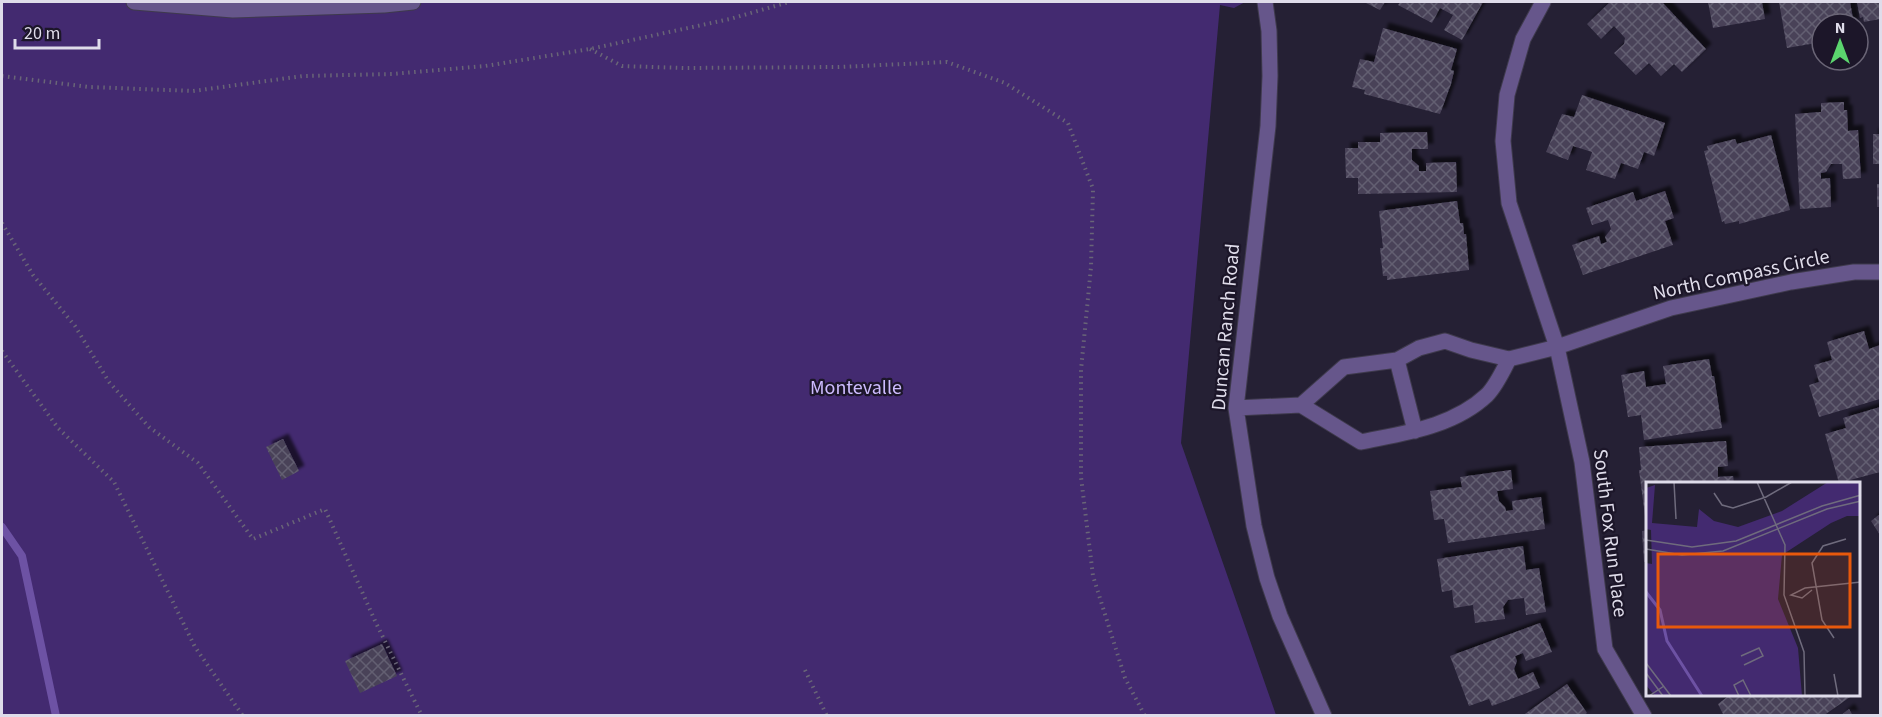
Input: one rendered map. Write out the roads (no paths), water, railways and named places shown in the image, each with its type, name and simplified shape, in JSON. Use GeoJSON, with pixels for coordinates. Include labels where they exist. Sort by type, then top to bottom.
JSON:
{"type":"FeatureCollection","features":[{"type":"Feature","properties":{"kind":"street"},"geometry":{"type":"LineString","coordinates":[[134,2],[233,10],[413,2]]}},
{"type":"Feature","properties":{"kind":"street","name":"Duncan Ranch Road"},"geometry":{"type":"LineString","coordinates":[[1265,2],[1269,31],[1268,126],[1236,408],[1254,526],[1267,578],[1280,616],[1324,716]]}},
{"type":"Feature","properties":{"kind":"street","name":"South Fox Run Place"},"geometry":{"type":"LineString","coordinates":[[1543,2],[1523,39],[1507,94],[1503,141],[1509,203],[1557,347],[1582,462],[1605,649],[1644,716]]}},
{"type":"Feature","properties":{"kind":"street","name":"North Compass Circle"},"geometry":{"type":"LineString","coordinates":[[1509,360],[1557,347],[1671,308],[1791,282],[1854,272],[1881,272]]}},
{"type":"Feature","properties":{"kind":"street"},"geometry":{"type":"LineString","coordinates":[[1236,408],[1301,405],[1361,442],[1415,431],[1462,414],[1488,394],[1509,360],[1445,341],[1419,348],[1397,360],[1344,367],[1301,405]]}},
{"type":"Feature","properties":{"kind":"street"},"geometry":{"type":"LineString","coordinates":[[1397,360],[1415,431]]}},
{"type":"Feature","properties":{"kind":"waterway"},"geometry":{"type":"LineString","coordinates":[[2,527],[22,556],[56,716]]}},
{"type":"Feature","properties":{"kind":"park label","name":"Montevalle"},"geometry":{"type":"Point","coordinates":[856,387]}}]}
